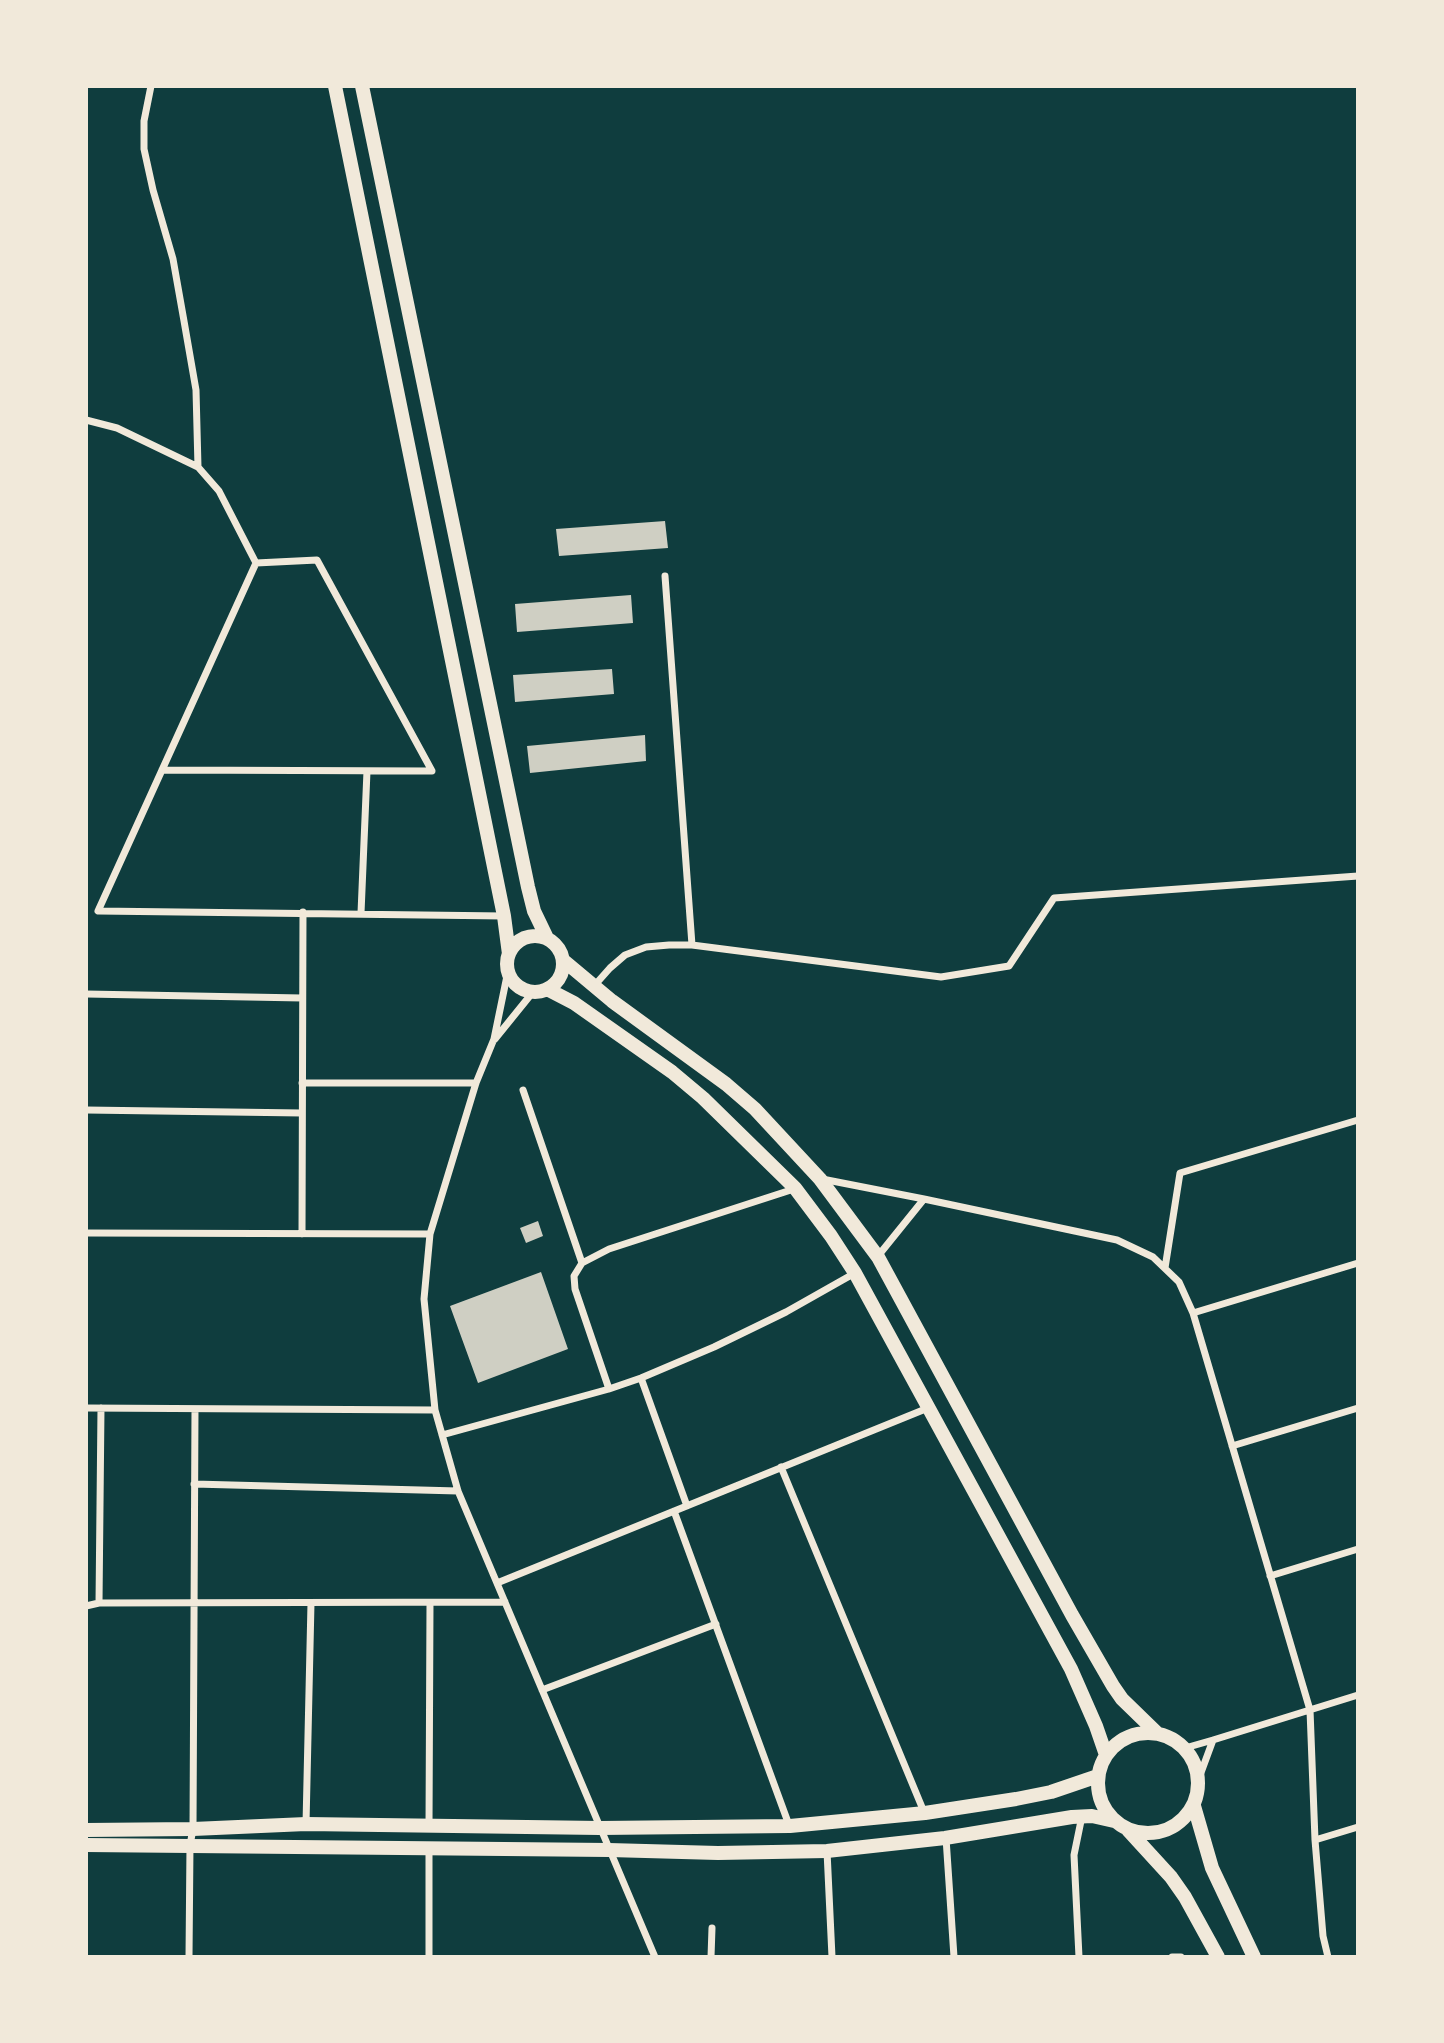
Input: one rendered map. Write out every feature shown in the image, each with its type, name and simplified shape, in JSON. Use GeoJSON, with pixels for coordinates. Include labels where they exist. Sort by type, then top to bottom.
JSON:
{"type":"FeatureCollection","features":[{"type":"Feature","properties":{"kind":"main road"},"geometry":{"type":"LineString","coordinates":[[335,86],[504,916],[509,954],[508,971],[514,983],[574,1003],[672,1072],[749,1141],[795,1188],[855,1273],[1071,1669],[1106,1755]]}},
{"type":"Feature","properties":{"kind":"main road"},"geometry":{"type":"LineString","coordinates":[[362,86],[528,887],[534,911],[547,938]]}},
{"type":"Feature","properties":{"kind":"main road"},"geometry":{"type":"LineString","coordinates":[[509,954],[514,944],[526,937],[541,936],[558,947],[563,960],[562,974],[553,986],[540,991]]}},
{"type":"Feature","properties":{"kind":"main road"},"geometry":{"type":"LineString","coordinates":[[563,960],[755,1109],[820,1179],[878,1257],[1104,1672],[1122,1699],[1157,1733]]}},
{"type":"Feature","properties":{"kind":"main road"},"geometry":{"type":"LineString","coordinates":[[1128,1830],[1149,1834],[1168,1830],[1185,1818],[1194,1806],[1199,1778],[1196,1767],[1185,1748],[1168,1736],[1143,1733],[1116,1744],[1106,1755],[1098,1776],[1098,1793],[1103,1808],[1114,1821],[1128,1830],[1171,1877],[1218,1957]]}},
{"type":"Feature","properties":{"kind":"main road"},"geometry":{"type":"LineString","coordinates":[[86,1829],[193,1829],[306,1824],[600,1828],[790,1826],[925,1813],[1028,1797],[1098,1776]]}},
{"type":"Feature","properties":{"kind":"main road"},"geometry":{"type":"LineString","coordinates":[[1194,1806],[1212,1868],[1254,1957]]}},
{"type":"Feature","properties":{"kind":"main road"},"geometry":{"type":"LineString","coordinates":[[86,1846],[429,1847],[719,1853],[827,1851],[946,1838],[1082,1816],[1114,1821]]}},
{"type":"Feature","properties":{"kind":"street"},"geometry":{"type":"LineString","coordinates":[[151,86],[144,121],[144,149],[173,258],[184,321],[195,390],[198,467]]}},
{"type":"Feature","properties":{"kind":"street"},"geometry":{"type":"LineString","coordinates":[[86,420],[117,428],[198,467],[219,491],[256,563]]}},
{"type":"Feature","properties":{"kind":"street"},"geometry":{"type":"LineString","coordinates":[[162,770],[432,771],[317,560],[256,563]]}},
{"type":"Feature","properties":{"kind":"street"},"geometry":{"type":"LineString","coordinates":[[256,563],[98,911],[361,912],[504,916]]}},
{"type":"Feature","properties":{"kind":"street"},"geometry":{"type":"LineString","coordinates":[[665,576],[692,945]]}},
{"type":"Feature","properties":{"kind":"street"},"geometry":{"type":"LineString","coordinates":[[361,912],[366,771]]}},
{"type":"Feature","properties":{"kind":"street"},"geometry":{"type":"LineString","coordinates":[[594,985],[625,956],[646,947],[692,945],[942,978],[1009,967],[1054,898],[1358,876]]}},
{"type":"Feature","properties":{"kind":"street"},"geometry":{"type":"LineString","coordinates":[[302,1234],[303,912]]}},
{"type":"Feature","properties":{"kind":"street"},"geometry":{"type":"LineString","coordinates":[[508,971],[494,1039],[476,1083],[430,1234],[424,1299],[435,1410],[458,1491],[655,1957]]}},
{"type":"Feature","properties":{"kind":"street"},"geometry":{"type":"LineString","coordinates":[[494,1039],[540,991]]}},
{"type":"Feature","properties":{"kind":"street"},"geometry":{"type":"LineString","coordinates":[[86,994],[303,998]]}},
{"type":"Feature","properties":{"kind":"street"},"geometry":{"type":"LineString","coordinates":[[302,1083],[476,1083]]}},
{"type":"Feature","properties":{"kind":"street"},"geometry":{"type":"LineString","coordinates":[[523,1090],[582,1263]]}},
{"type":"Feature","properties":{"kind":"street"},"geometry":{"type":"LineString","coordinates":[[86,1110],[302,1113]]}},
{"type":"Feature","properties":{"kind":"street"},"geometry":{"type":"LineString","coordinates":[[1165,1268],[1180,1173],[1358,1120]]}},
{"type":"Feature","properties":{"kind":"street"},"geometry":{"type":"LineString","coordinates":[[820,1179],[1117,1240],[1153,1257],[1179,1282],[1193,1313],[1310,1710],[1315,1840],[1323,1936],[1328,1957]]}},
{"type":"Feature","properties":{"kind":"street"},"geometry":{"type":"LineString","coordinates":[[609,1389],[575,1289],[574,1276],[582,1263],[609,1249],[795,1188]]}},
{"type":"Feature","properties":{"kind":"street"},"geometry":{"type":"LineString","coordinates":[[878,1257],[924,1199]]}},
{"type":"Feature","properties":{"kind":"street"},"geometry":{"type":"LineString","coordinates":[[86,1233],[430,1234]]}},
{"type":"Feature","properties":{"kind":"street"},"geometry":{"type":"LineString","coordinates":[[1193,1313],[1358,1263]]}},
{"type":"Feature","properties":{"kind":"street"},"geometry":{"type":"LineString","coordinates":[[442,1435],[641,1378],[714,1348],[855,1273]]}},
{"type":"Feature","properties":{"kind":"street"},"geometry":{"type":"LineString","coordinates":[[641,1378],[687,1506]]}},
{"type":"Feature","properties":{"kind":"street"},"geometry":{"type":"LineString","coordinates":[[86,1408],[435,1410]]}},
{"type":"Feature","properties":{"kind":"street"},"geometry":{"type":"LineString","coordinates":[[99,1603],[101,1408]]}},
{"type":"Feature","properties":{"kind":"street"},"geometry":{"type":"LineString","coordinates":[[496,1583],[928,1408]]}},
{"type":"Feature","properties":{"kind":"street"},"geometry":{"type":"LineString","coordinates":[[1232,1446],[1358,1408]]}},
{"type":"Feature","properties":{"kind":"street"},"geometry":{"type":"LineString","coordinates":[[189,1957],[193,1829],[195,1409]]}},
{"type":"Feature","properties":{"kind":"street"},"geometry":{"type":"LineString","coordinates":[[781,1467],[925,1813]]}},
{"type":"Feature","properties":{"kind":"street"},"geometry":{"type":"LineString","coordinates":[[194,1484],[458,1491]]}},
{"type":"Feature","properties":{"kind":"street"},"geometry":{"type":"LineString","coordinates":[[674,1511],[790,1826]]}},
{"type":"Feature","properties":{"kind":"street"},"geometry":{"type":"LineString","coordinates":[[1270,1576],[1358,1549]]}},
{"type":"Feature","properties":{"kind":"street"},"geometry":{"type":"LineString","coordinates":[[429,1826],[430,1602]]}},
{"type":"Feature","properties":{"kind":"street"},"geometry":{"type":"LineString","coordinates":[[86,1605],[505,1602]]}},
{"type":"Feature","properties":{"kind":"street"},"geometry":{"type":"LineString","coordinates":[[306,1824],[311,1603]]}},
{"type":"Feature","properties":{"kind":"street"},"geometry":{"type":"LineString","coordinates":[[542,1690],[716,1624]]}},
{"type":"Feature","properties":{"kind":"street"},"geometry":{"type":"LineString","coordinates":[[1185,1748],[1358,1695]]}},
{"type":"Feature","properties":{"kind":"street"},"geometry":{"type":"LineString","coordinates":[[1199,1778],[1213,1740]]}},
{"type":"Feature","properties":{"kind":"street"},"geometry":{"type":"LineString","coordinates":[[1079,1957],[1074,1855],[1082,1816]]}},
{"type":"Feature","properties":{"kind":"street"},"geometry":{"type":"LineString","coordinates":[[1315,1840],[1358,1826]]}},
{"type":"Feature","properties":{"kind":"street"},"geometry":{"type":"LineString","coordinates":[[946,1838],[954,1957]]}},
{"type":"Feature","properties":{"kind":"street"},"geometry":{"type":"LineString","coordinates":[[429,1847],[429,1957]]}},
{"type":"Feature","properties":{"kind":"street"},"geometry":{"type":"LineString","coordinates":[[827,1851],[832,1957]]}},
{"type":"Feature","properties":{"kind":"street"},"geometry":{"type":"LineString","coordinates":[[711,1957],[712,1928]]}},
{"type":"Feature","properties":{"kind":"street"},"geometry":{"type":"LineString","coordinates":[[1172,1957],[1181,1957]]}},
{"type":"Feature","properties":{"kind":"building"},"geometry":{"type":"Polygon","coordinates":[[[665,521],[668,548],[559,556],[556,529],[665,521]]]}},
{"type":"Feature","properties":{"kind":"building"},"geometry":{"type":"Polygon","coordinates":[[[631,595],[633,623],[517,632],[515,604],[631,595]]]}},
{"type":"Feature","properties":{"kind":"building"},"geometry":{"type":"Polygon","coordinates":[[[612,669],[614,694],[515,702],[513,675],[612,669]]]}},
{"type":"Feature","properties":{"kind":"building"},"geometry":{"type":"Polygon","coordinates":[[[645,735],[646,761],[530,773],[527,746],[645,735]]]}},
{"type":"Feature","properties":{"kind":"building"},"geometry":{"type":"Polygon","coordinates":[[[538,1221],[543,1236],[526,1243],[520,1228],[538,1221]]]}},
{"type":"Feature","properties":{"kind":"building"},"geometry":{"type":"Polygon","coordinates":[[[541,1272],[568,1349],[478,1383],[450,1306],[541,1272]]]}}]}
